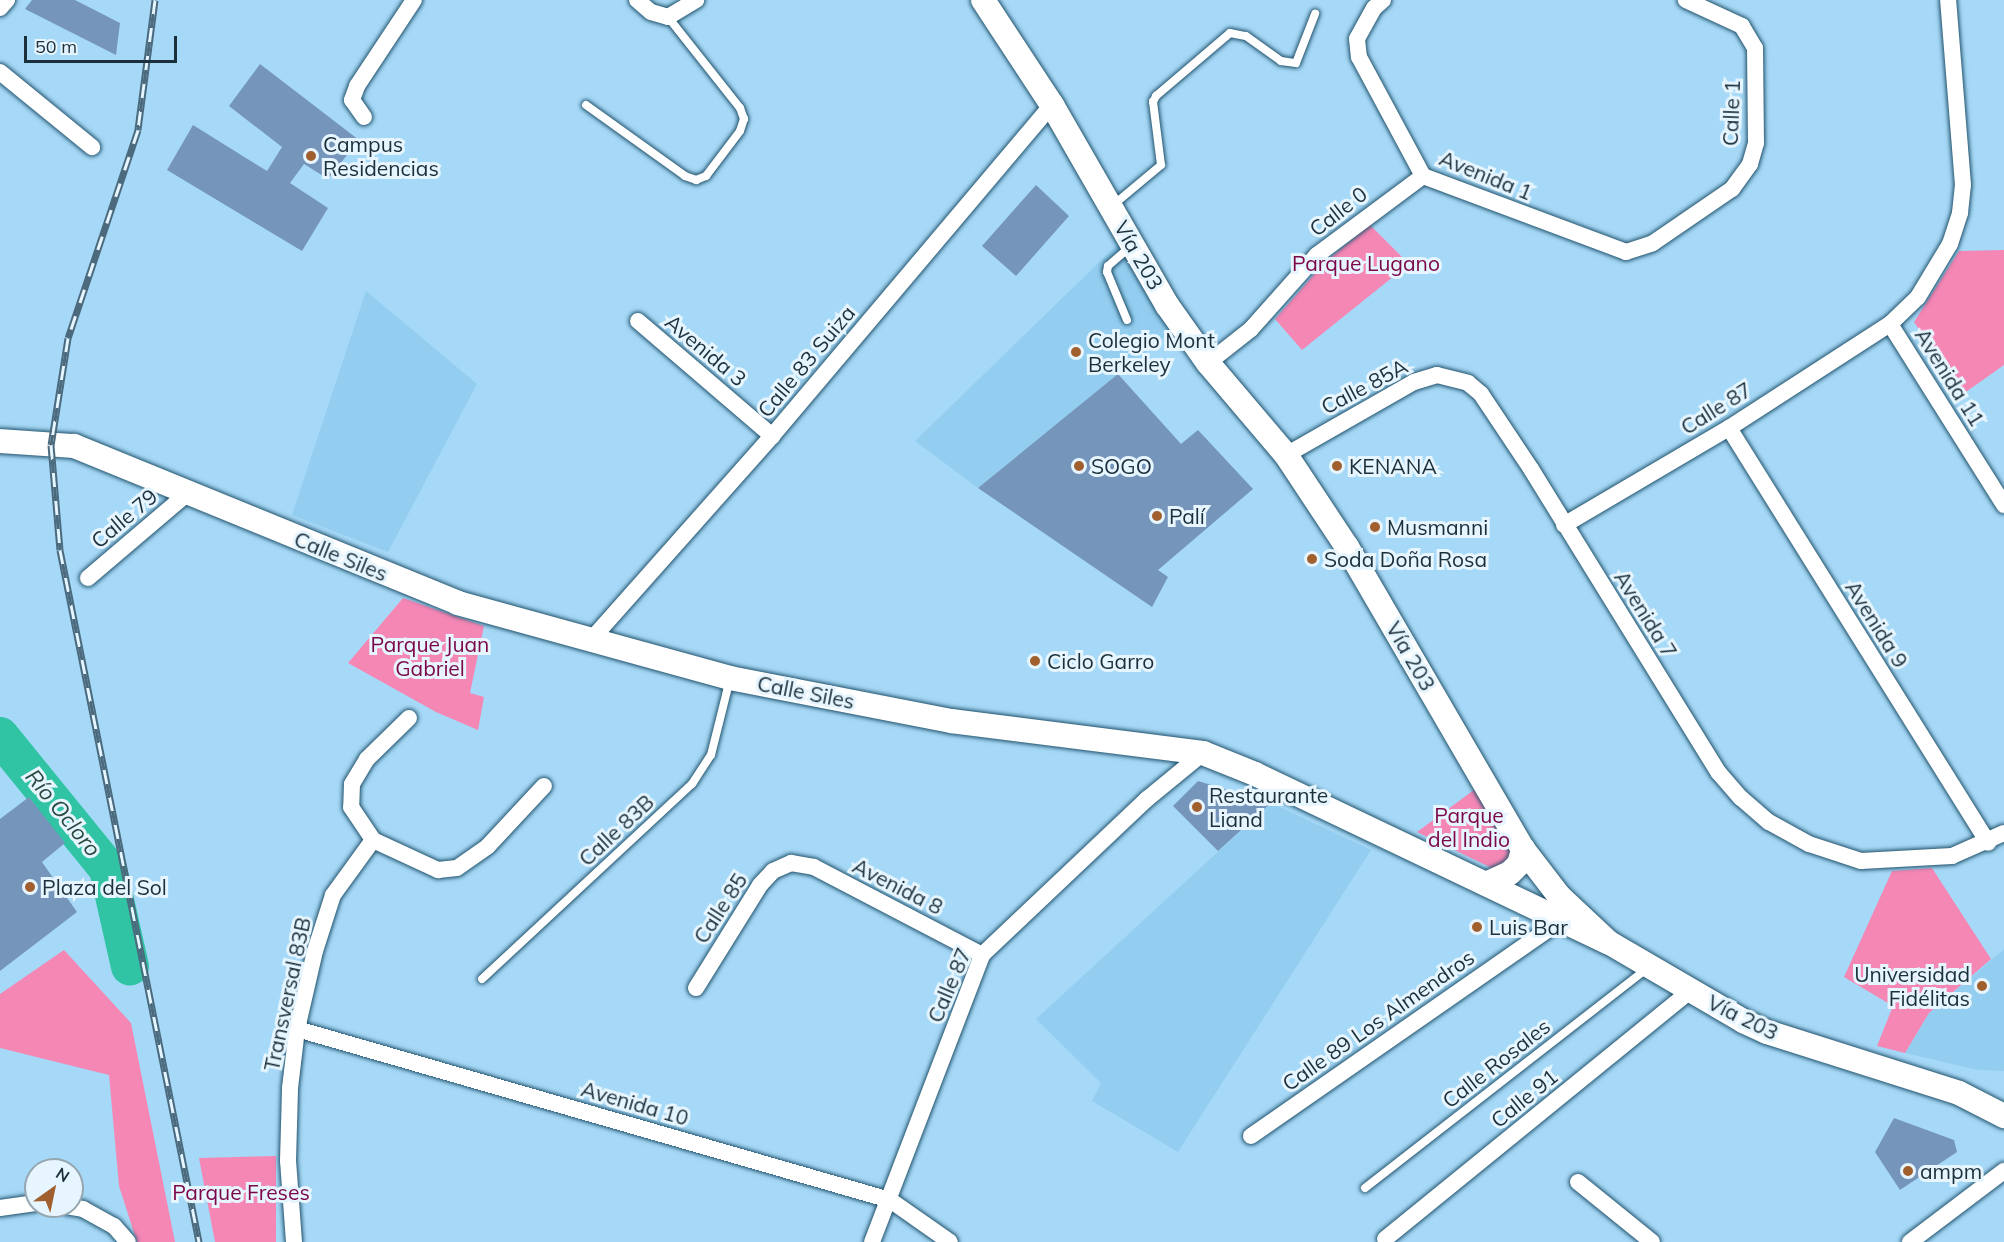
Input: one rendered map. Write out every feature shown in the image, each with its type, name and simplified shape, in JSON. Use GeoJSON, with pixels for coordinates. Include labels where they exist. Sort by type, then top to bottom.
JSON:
{"type":"FeatureCollection","features":[{"type":"Feature","properties":{"kind":"street"},"geometry":{"type":"LineString","coordinates":[[0,8],[7,0]]}},
{"type":"Feature","properties":{"kind":"street"},"geometry":{"type":"LineString","coordinates":[[364,117],[352,100],[357,86],[414,0]]}},
{"type":"Feature","properties":{"kind":"street"},"geometry":{"type":"LineString","coordinates":[[637,0],[651,12],[668,17],[690,4]]}},
{"type":"Feature","properties":{"kind":"street","name":"Vía 203"},"geometry":{"type":"LineString","coordinates":[[983,0],[1052,105],[1167,305],[1209,363],[1286,455],[1347,547],[1523,849],[1559,896],[1608,942],[1690,991],[1767,1032],[1959,1093],[2004,1116]]}},
{"type":"Feature","properties":{"kind":"street","name":"Avenida 1"},"geometry":{"type":"LineString","coordinates":[[1383,0],[1374,8],[1357,39],[1359,57],[1424,176],[1611,248],[1626,252],[1642,249]]}},
{"type":"Feature","properties":{"kind":"street","name":"Calle 1"},"geometry":{"type":"LineString","coordinates":[[1642,249],[1732,189],[1750,164],[1756,143],[1755,48],[1747,34],[1733,20],[1686,0]]}},
{"type":"Feature","properties":{"kind":"street","name":"Avenida 11"},"geometry":{"type":"LineString","coordinates":[[1948,0],[1963,185],[1960,213],[1950,244],[1935,273],[1890,324],[2004,505]]}},
{"type":"Feature","properties":{"kind":"street"},"geometry":{"type":"LineString","coordinates":[[0,72],[92,147]]}},
{"type":"Feature","properties":{"kind":"street","name":"Calle 83 Suiza"},"geometry":{"type":"LineString","coordinates":[[590,641],[772,436],[1052,105]]}},
{"type":"Feature","properties":{"kind":"street","name":"Calle 0"},"geometry":{"type":"LineString","coordinates":[[1209,363],[1251,329],[1317,255],[1424,176]]}},
{"type":"Feature","properties":{"kind":"street","name":"Avenida 3"},"geometry":{"type":"LineString","coordinates":[[638,321],[772,436]]}},
{"type":"Feature","properties":{"kind":"street","name":"Calle 87"},"geometry":{"type":"LineString","coordinates":[[1564,525],[1729,428],[1890,324]]}},
{"type":"Feature","properties":{"kind":"street","name":"Calle 85A"},"geometry":{"type":"LineString","coordinates":[[1286,455],[1414,382],[1437,375],[1468,383]]}},
{"type":"Feature","properties":{"kind":"street","name":"Avenida 7"},"geometry":{"type":"LineString","coordinates":[[1468,383],[1481,394],[1719,773],[1769,822],[1809,844],[1861,861],[1904,861],[1952,856],[1988,843]]}},
{"type":"Feature","properties":{"kind":"street","name":"Avenida 9"},"geometry":{"type":"LineString","coordinates":[[1729,428],[1988,843]]}},
{"type":"Feature","properties":{"kind":"street","name":"Calle Siles"},"geometry":{"type":"LineString","coordinates":[[0,441],[74,446],[458,603],[730,678],[951,721],[1203,753],[1256,774],[1608,942]]}},
{"type":"Feature","properties":{"kind":"street","name":"Calle 79"},"geometry":{"type":"LineString","coordinates":[[88,578],[188,493]]}},
{"type":"Feature","properties":{"kind":"street"},"geometry":{"type":"LineString","coordinates":[[409,718],[367,759],[352,784],[351,807],[373,840],[438,870],[458,868],[488,846],[544,786]]}},
{"type":"Feature","properties":{"kind":"street","name":"Calle 87"},"geometry":{"type":"LineString","coordinates":[[872,1242],[982,955],[1147,799],[1203,753]]}},
{"type":"Feature","properties":{"kind":"street"},"geometry":{"type":"LineString","coordinates":[[1988,843],[2004,833]]}},
{"type":"Feature","properties":{"kind":"street","name":"Transversal 83B"},"geometry":{"type":"LineString","coordinates":[[294,1242],[288,1150],[290,1088],[297,1029],[333,896],[373,840]]}},
{"type":"Feature","properties":{"kind":"street"},"geometry":{"type":"LineString","coordinates":[[1486,884],[1510,873],[1519,864],[1523,849]]}},
{"type":"Feature","properties":{"kind":"street","name":"Avenida 8"},"geometry":{"type":"LineString","coordinates":[[791,863],[814,867],[982,955]]}},
{"type":"Feature","properties":{"kind":"street","name":"Calle 85"},"geometry":{"type":"LineString","coordinates":[[696,988],[760,885],[773,871],[791,863]]}},
{"type":"Feature","properties":{"kind":"street","name":"Calle 89 Los Almendros"},"geometry":{"type":"LineString","coordinates":[[1251,1136],[1560,921]]}},
{"type":"Feature","properties":{"kind":"street","name":"Calle 91"},"geometry":{"type":"LineString","coordinates":[[1385,1239],[1690,991]]}},
{"type":"Feature","properties":{"kind":"street","name":"Avenida 10"},"geometry":{"type":"LineString","coordinates":[[297,1029],[890,1200],[950,1242]]}},
{"type":"Feature","properties":{"kind":"street"},"geometry":{"type":"LineString","coordinates":[[1910,1242],[2004,1171]]}},
{"type":"Feature","properties":{"kind":"street"},"geometry":{"type":"LineString","coordinates":[[1578,1182],[1652,1242]]}},
{"type":"Feature","properties":{"kind":"street"},"geometry":{"type":"LineString","coordinates":[[0,1208],[24,1205]]}},
{"type":"Feature","properties":{"kind":"street"},"geometry":{"type":"LineString","coordinates":[[84,1210],[114,1226],[128,1242]]}},
{"type":"Feature","properties":{"kind":"lane"},"geometry":{"type":"LineString","coordinates":[[1111,206],[1161,165],[1153,102],[1156,96],[1230,33],[1246,36],[1281,61],[1296,63],[1315,14]]}},
{"type":"Feature","properties":{"kind":"lane"},"geometry":{"type":"LineString","coordinates":[[586,105],[685,176],[696,180],[706,176],[740,131],[744,119],[740,108],[668,17]]}},
{"type":"Feature","properties":{"kind":"lane"},"geometry":{"type":"LineString","coordinates":[[1127,320],[1107,272],[1108,266],[1132,245]]}},
{"type":"Feature","properties":{"kind":"lane","name":"Calle 83B"},"geometry":{"type":"LineString","coordinates":[[482,979],[692,784],[711,754],[730,678]]}},
{"type":"Feature","properties":{"kind":"lane","name":"Calle Rosales"},"geometry":{"type":"LineString","coordinates":[[1365,1188],[1649,967]]}},
{"type":"Feature","properties":{"kind":"shaded area","name":"Colegio Mont Berkeley"},"geometry":{"type":"Polygon","coordinates":[[[1122,240],[1173,330],[978,488],[915,441],[1122,240]]]}},
{"type":"Feature","properties":{"kind":"shaded area"},"geometry":{"type":"Polygon","coordinates":[[[366,291],[477,384],[388,552],[292,515],[366,291]]]}},
{"type":"Feature","properties":{"kind":"shaded area"},"geometry":{"type":"Polygon","coordinates":[[[1271,803],[1371,850],[1178,1152],[1092,1101],[1101,1083],[1036,1019],[1271,803]]]}},
{"type":"Feature","properties":{"kind":"shaded area","name":"Universidad Fidélitas"},"geometry":{"type":"Polygon","coordinates":[[[2004,949],[2004,1071],[1978,1070],[1905,1053],[1929,1013],[2004,949]]]}},
{"type":"Feature","properties":{"kind":"green space","name":"Parque Lugano"},"geometry":{"type":"Polygon","coordinates":[[[1370,225],[1409,264],[1302,350],[1275,319],[1325,262],[1370,225]]]}},
{"type":"Feature","properties":{"kind":"green space"},"geometry":{"type":"Polygon","coordinates":[[[2004,250],[2004,365],[1963,394],[1914,322],[1959,251],[2004,250]]]}},
{"type":"Feature","properties":{"kind":"green space","name":"Parque Juan Gabriel"},"geometry":{"type":"Polygon","coordinates":[[[403,598],[484,626],[470,693],[484,697],[478,730],[436,712],[348,663],[403,598]]]}},
{"type":"Feature","properties":{"kind":"green space","name":"Parque del Indio"},"geometry":{"type":"Polygon","coordinates":[[[1478,787],[1517,859],[1500,872],[1417,832],[1478,787]]]}},
{"type":"Feature","properties":{"kind":"green space"},"geometry":{"type":"Polygon","coordinates":[[[1932,868],[1991,959],[1929,1013],[1905,1053],[1877,1046],[1893,1006],[1844,977],[1892,871],[1932,868]]]}},
{"type":"Feature","properties":{"kind":"green space"},"geometry":{"type":"Polygon","coordinates":[[[64,950],[131,1023],[175,1242],[137,1242],[119,1186],[109,1075],[0,1048],[0,994],[64,950]]]}},
{"type":"Feature","properties":{"kind":"green space","name":"Parque Freses"},"geometry":{"type":"Polygon","coordinates":[[[276,1156],[276,1242],[215,1242],[199,1158],[276,1156]]]}},
{"type":"Feature","properties":{"kind":"building"},"geometry":{"type":"Polygon","coordinates":[[[32,0],[75,0],[120,23],[116,55],[25,9],[32,0]]]}},
{"type":"Feature","properties":{"kind":"building","name":"Campus Residencias"},"geometry":{"type":"Polygon","coordinates":[[[260,64],[359,140],[328,179],[304,164],[290,183],[328,208],[302,251],[167,170],[193,125],[267,171],[282,147],[229,106],[260,64]]]}},
{"type":"Feature","properties":{"kind":"building"},"geometry":{"type":"Polygon","coordinates":[[[1036,185],[1069,216],[1016,276],[982,246],[1036,185]]]}},
{"type":"Feature","properties":{"kind":"building"},"geometry":{"type":"Polygon","coordinates":[[[1118,374],[1181,444],[1198,430],[1253,489],[1158,570],[1168,577],[1152,607],[978,488],[1118,374]]]}},
{"type":"Feature","properties":{"kind":"building"},"geometry":{"type":"Polygon","coordinates":[[[1198,781],[1271,803],[1218,851],[1173,806],[1198,781]]]}},
{"type":"Feature","properties":{"kind":"building","name":"Plaza del Sol"},"geometry":{"type":"Polygon","coordinates":[[[29,797],[65,843],[42,862],[77,912],[0,971],[0,819],[29,797]]]}},
{"type":"Feature","properties":{"kind":"building","name":"ampm"},"geometry":{"type":"Polygon","coordinates":[[[1894,1118],[1954,1140],[1957,1152],[1900,1190],[1875,1152],[1894,1118]]]}},
{"type":"Feature","properties":{"kind":"waterway","name":"Río Ocloro"},"geometry":{"type":"LineString","coordinates":[[0,736],[108,869],[130,967]]}},
{"type":"Feature","properties":{"kind":"railway"},"geometry":{"type":"LineString","coordinates":[[155,0],[138,130],[68,338],[51,445],[60,550],[199,1242]]}},
{"type":"Feature","properties":{"kind":"place","name":"Campus Residencias"},"geometry":{"type":"Point","coordinates":[311,156]}},
{"type":"Feature","properties":{"kind":"place","name":"Colegio Mont Berkeley"},"geometry":{"type":"Point","coordinates":[1076,352]}},
{"type":"Feature","properties":{"kind":"place","name":"SOGO"},"geometry":{"type":"Point","coordinates":[1079,466]}},
{"type":"Feature","properties":{"kind":"place","name":"KENANA"},"geometry":{"type":"Point","coordinates":[1337,466]}},
{"type":"Feature","properties":{"kind":"place","name":"Palí"},"geometry":{"type":"Point","coordinates":[1157,516]}},
{"type":"Feature","properties":{"kind":"place","name":"Musmanni"},"geometry":{"type":"Point","coordinates":[1375,527]}},
{"type":"Feature","properties":{"kind":"place","name":"Soda Doña Rosa"},"geometry":{"type":"Point","coordinates":[1312,559]}},
{"type":"Feature","properties":{"kind":"place","name":"Ciclo Garro"},"geometry":{"type":"Point","coordinates":[1035,661]}},
{"type":"Feature","properties":{"kind":"place","name":"Restaurante Liand"},"geometry":{"type":"Point","coordinates":[1197,807]}},
{"type":"Feature","properties":{"kind":"place","name":"Plaza del Sol"},"geometry":{"type":"Point","coordinates":[30,887]}},
{"type":"Feature","properties":{"kind":"place","name":"Luis Bar"},"geometry":{"type":"Point","coordinates":[1477,927]}},
{"type":"Feature","properties":{"kind":"place","name":"Universidad Fidélitas"},"geometry":{"type":"Point","coordinates":[1982,986]}},
{"type":"Feature","properties":{"kind":"place","name":"ampm"},"geometry":{"type":"Point","coordinates":[1908,1171]}}]}
